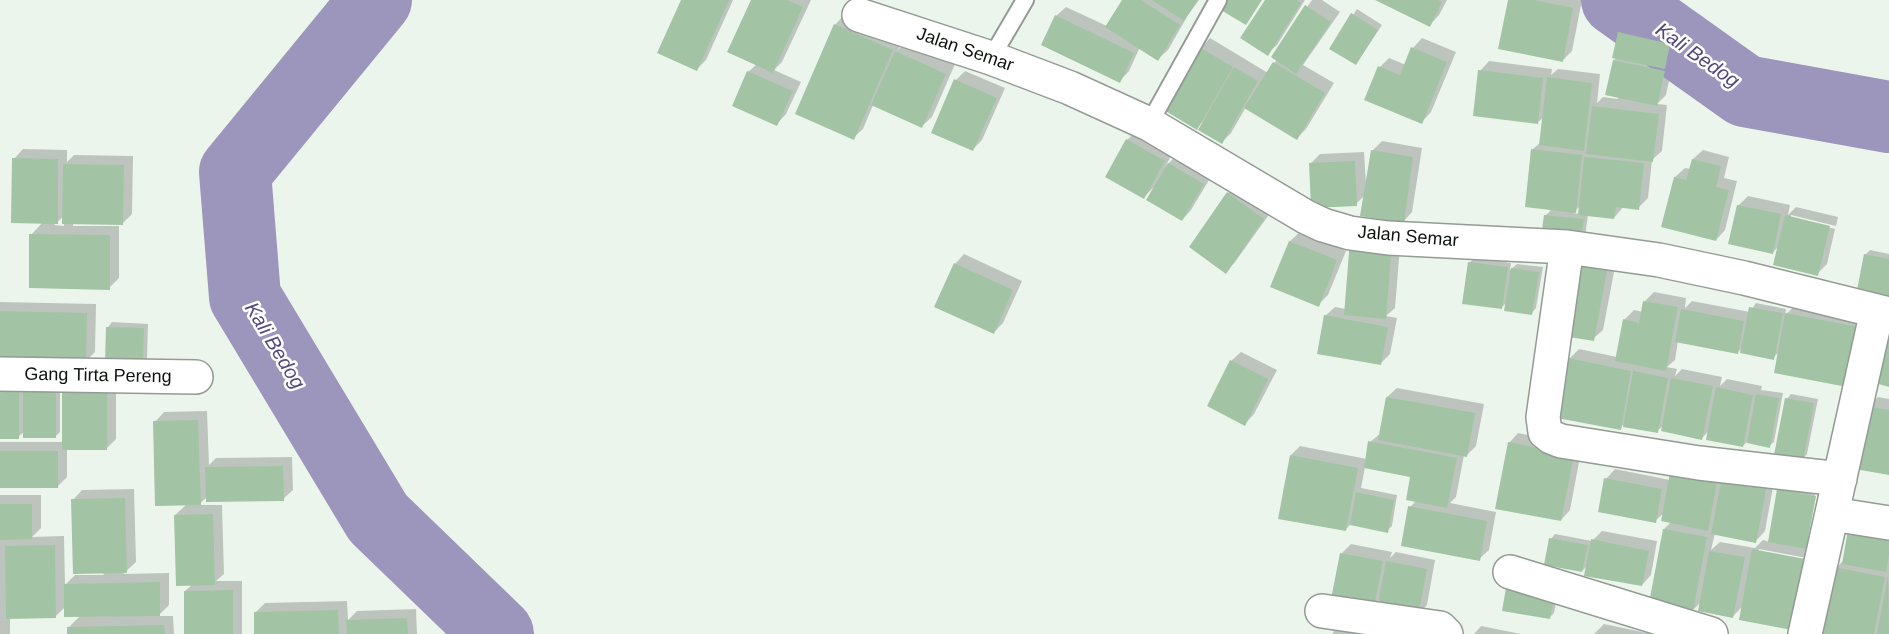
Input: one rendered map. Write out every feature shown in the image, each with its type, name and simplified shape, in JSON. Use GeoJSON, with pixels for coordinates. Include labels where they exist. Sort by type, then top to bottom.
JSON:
{"type":"FeatureCollection","features":[{"type":"Feature","properties":{"kind":"street","name":"Jalan Semar"},"geometry":{"type":"LineString","coordinates":[[860,15],[991,58],[1070,88],[1149,124],[1306,218],[1350,233],[1388,238],[1566,247],[1659,260],[1883,312]]}},
{"type":"Feature","properties":{"kind":"street"},"geometry":{"type":"LineString","coordinates":[[1566,247],[1543,417],[1545,432],[1561,441],[1699,463],[1839,479]]}},
{"type":"Feature","properties":{"kind":"street"},"geometry":{"type":"LineString","coordinates":[[1805,634],[1839,479],[1883,312]]}},
{"type":"Feature","properties":{"kind":"street","name":"Gang Tirta Pereng"},"geometry":{"type":"LineString","coordinates":[[0,374],[196,377]]}},
{"type":"Feature","properties":{"kind":"street"},"geometry":{"type":"LineString","coordinates":[[1832,513],[1889,523]]}},
{"type":"Feature","properties":{"kind":"street"},"geometry":{"type":"LineString","coordinates":[[1510,572],[1711,634]]}},
{"type":"Feature","properties":{"kind":"street"},"geometry":{"type":"LineString","coordinates":[[1322,611],[1440,628],[1446,634]]}},
{"type":"Feature","properties":{"kind":"lane"},"geometry":{"type":"LineString","coordinates":[[991,58],[1025,0]]}},
{"type":"Feature","properties":{"kind":"lane"},"geometry":{"type":"LineString","coordinates":[[1149,124],[1218,0]]}},
{"type":"Feature","properties":{"kind":"building"},"geometry":{"type":"Polygon","coordinates":[[[681,0],[729,0],[697,71],[657,53],[681,0]]]}},
{"type":"Feature","properties":{"kind":"building"},"geometry":{"type":"Polygon","coordinates":[[[751,0],[787,0],[803,7],[773,73],[727,52],[751,0]]]}},
{"type":"Feature","properties":{"kind":"building"},"geometry":{"type":"Polygon","coordinates":[[[1122,0],[1141,0],[1180,25],[1158,61],[1105,27],[1122,0]]]}},
{"type":"Feature","properties":{"kind":"building"},"geometry":{"type":"Polygon","coordinates":[[[1152,0],[1198,0],[1184,21],[1152,0]]]}},
{"type":"Feature","properties":{"kind":"building"},"geometry":{"type":"Polygon","coordinates":[[[1225,0],[1262,0],[1246,25],[1219,9],[1225,0]]]}},
{"type":"Feature","properties":{"kind":"building"},"geometry":{"type":"Polygon","coordinates":[[[1265,0],[1297,0],[1301,3],[1268,56],[1240,38],[1265,0]]]}},
{"type":"Feature","properties":{"kind":"building"},"geometry":{"type":"Polygon","coordinates":[[[1375,0],[1438,0],[1442,2],[1430,27],[1375,0]]]}},
{"type":"Feature","properties":{"kind":"building"},"geometry":{"type":"Polygon","coordinates":[[[1508,0],[1534,0],[1573,8],[1563,62],[1498,49],[1508,0]]]}},
{"type":"Feature","properties":{"kind":"building"},"geometry":{"type":"Polygon","coordinates":[[[1305,5],[1331,22],[1296,74],[1271,57],[1305,5]]]}},
{"type":"Feature","properties":{"kind":"building"},"geometry":{"type":"Polygon","coordinates":[[[1351,13],[1378,30],[1356,65],[1329,49],[1351,13]]]}},
{"type":"Feature","properties":{"kind":"building"},"geometry":{"type":"Polygon","coordinates":[[[1055,15],[1134,53],[1120,83],[1041,45],[1055,15]]]}},
{"type":"Feature","properties":{"kind":"building"},"geometry":{"type":"Polygon","coordinates":[[[834,24],[893,50],[854,140],[795,114],[834,24]]]}},
{"type":"Feature","properties":{"kind":"building"},"geometry":{"type":"Polygon","coordinates":[[[1618,32],[1670,44],[1665,69],[1612,58],[1618,32]]]}},
{"type":"Feature","properties":{"kind":"building"},"geometry":{"type":"Polygon","coordinates":[[[1199,47],[1233,67],[1197,130],[1164,110],[1199,47]]]}},
{"type":"Feature","properties":{"kind":"building"},"geometry":{"type":"Polygon","coordinates":[[[1411,47],[1447,62],[1422,124],[1364,100],[1378,66],[1400,75],[1411,47]]]}},
{"type":"Feature","properties":{"kind":"building"},"geometry":{"type":"Polygon","coordinates":[[[895,51],[946,74],[922,128],[871,105],[895,51]]]}},
{"type":"Feature","properties":{"kind":"building"},"geometry":{"type":"Polygon","coordinates":[[[1613,60],[1665,71],[1657,106],[1605,95],[1613,60]]]}},
{"type":"Feature","properties":{"kind":"building"},"geometry":{"type":"Polygon","coordinates":[[[1273,62],[1325,93],[1297,140],[1244,108],[1273,62]]]}},
{"type":"Feature","properties":{"kind":"building"},"geometry":{"type":"Polygon","coordinates":[[[1234,67],[1258,81],[1222,144],[1198,130],[1234,67]]]}},
{"type":"Feature","properties":{"kind":"building"},"geometry":{"type":"Polygon","coordinates":[[[1478,70],[1543,78],[1538,124],[1473,116],[1478,70]]]}},
{"type":"Feature","properties":{"kind":"building"},"geometry":{"type":"Polygon","coordinates":[[[747,71],[793,91],[777,126],[732,106],[747,71]]]}},
{"type":"Feature","properties":{"kind":"building"},"geometry":{"type":"Polygon","coordinates":[[[1547,77],[1592,83],[1584,151],[1539,145],[1547,77]]]}},
{"type":"Feature","properties":{"kind":"building"},"geometry":{"type":"Polygon","coordinates":[[[954,79],[997,98],[973,151],[931,133],[954,79]]]}},
{"type":"Feature","properties":{"kind":"building"},"geometry":{"type":"Polygon","coordinates":[[[1592,106],[1659,114],[1653,162],[1586,154],[1592,106]]]}},
{"type":"Feature","properties":{"kind":"building"},"geometry":{"type":"Polygon","coordinates":[[[1126,139],[1165,161],[1144,199],[1105,177],[1126,139]]]}},
{"type":"Feature","properties":{"kind":"building"},"geometry":{"type":"Polygon","coordinates":[[[1531,149],[1582,155],[1576,213],[1525,207],[1531,149]]]}},
{"type":"Feature","properties":{"kind":"building"},"geometry":{"type":"Polygon","coordinates":[[[1371,150],[1413,157],[1404,223],[1360,216],[1371,150]]]}},
{"type":"Feature","properties":{"kind":"building"},"geometry":{"type":"Polygon","coordinates":[[[1584,157],[1644,163],[1639,210],[1616,207],[1614,219],[1578,215],[1584,157]]]}},
{"type":"Feature","properties":{"kind":"building"},"geometry":{"type":"Polygon","coordinates":[[[12,158],[58,159],[58,224],[11,223],[12,158]]]}},
{"type":"Feature","properties":{"kind":"building"},"geometry":{"type":"Polygon","coordinates":[[[1692,159],[1721,166],[1716,187],[1729,190],[1716,241],[1661,227],[1674,177],[1686,180],[1692,159]]]}},
{"type":"Feature","properties":{"kind":"building"},"geometry":{"type":"Polygon","coordinates":[[[1355,161],[1357,206],[1311,208],[1309,163],[1355,161]]]}},
{"type":"Feature","properties":{"kind":"building"},"geometry":{"type":"Polygon","coordinates":[[[1168,163],[1204,184],[1182,221],[1146,200],[1168,163]]]}},
{"type":"Feature","properties":{"kind":"building"},"geometry":{"type":"Polygon","coordinates":[[[63,164],[124,165],[123,225],[62,224],[63,164]]]}},
{"type":"Feature","properties":{"kind":"building"},"geometry":{"type":"Polygon","coordinates":[[[1227,192],[1264,219],[1226,274],[1189,247],[1227,192]]]}},
{"type":"Feature","properties":{"kind":"building"},"geometry":{"type":"Polygon","coordinates":[[[1737,205],[1781,214],[1773,254],[1728,244],[1737,205]]]}},
{"type":"Feature","properties":{"kind":"building"},"geometry":{"type":"Polygon","coordinates":[[[1544,215],[1584,219],[1580,243],[1541,238],[1544,215]]]}},
{"type":"Feature","properties":{"kind":"building"},"geometry":{"type":"Polygon","coordinates":[[[1785,215],[1830,226],[1818,276],[1773,265],[1785,215]]]}},
{"type":"Feature","properties":{"kind":"building"},"geometry":{"type":"Polygon","coordinates":[[[29,234],[110,235],[110,290],[29,288],[29,234]]]}},
{"type":"Feature","properties":{"kind":"building"},"geometry":{"type":"Polygon","coordinates":[[[1350,240],[1392,243],[1386,319],[1344,315],[1350,240]]]}},
{"type":"Feature","properties":{"kind":"building"},"geometry":{"type":"Polygon","coordinates":[[[1289,241],[1337,260],[1319,307],[1270,287],[1289,241]]]}},
{"type":"Feature","properties":{"kind":"building"},"geometry":{"type":"Polygon","coordinates":[[[1864,254],[1889,259],[1889,296],[1857,290],[1864,254]]]}},
{"type":"Feature","properties":{"kind":"building"},"geometry":{"type":"Polygon","coordinates":[[[1577,259],[1608,265],[1594,341],[1563,336],[1577,259]]]}},
{"type":"Feature","properties":{"kind":"building"},"geometry":{"type":"Polygon","coordinates":[[[1468,262],[1508,267],[1502,309],[1462,304],[1468,262]]]}},
{"type":"Feature","properties":{"kind":"building"},"geometry":{"type":"Polygon","coordinates":[[[954,263],[1013,290],[994,334],[934,307],[954,263]]]}},
{"type":"Feature","properties":{"kind":"building"},"geometry":{"type":"Polygon","coordinates":[[[1511,268],[1539,272],[1532,315],[1504,311],[1511,268]]]}},
{"type":"Feature","properties":{"kind":"building"},"geometry":{"type":"Polygon","coordinates":[[[1643,301],[1678,307],[1666,371],[1615,361],[1623,319],[1639,323],[1643,301]]]}},
{"type":"Feature","properties":{"kind":"building"},"geometry":{"type":"Polygon","coordinates":[[[1749,307],[1783,313],[1774,360],[1740,353],[1749,307]]]}},
{"type":"Feature","properties":{"kind":"building"},"geometry":{"type":"Polygon","coordinates":[[[1681,309],[1744,321],[1738,354],[1675,342],[1681,309]]]}},
{"type":"Feature","properties":{"kind":"building"},"geometry":{"type":"Polygon","coordinates":[[[0,311],[87,313],[86,363],[0,362],[0,311]]]}},
{"type":"Feature","properties":{"kind":"building"},"geometry":{"type":"Polygon","coordinates":[[[1785,313],[1859,327],[1847,387],[1774,373],[1785,313]]]}},
{"type":"Feature","properties":{"kind":"building"},"geometry":{"type":"Polygon","coordinates":[[[1324,315],[1388,327],[1381,365],[1317,354],[1324,315]]]}},
{"type":"Feature","properties":{"kind":"building"},"geometry":{"type":"Polygon","coordinates":[[[106,327],[144,328],[143,365],[105,364],[106,327]]]}},
{"type":"Feature","properties":{"kind":"building"},"geometry":{"type":"Polygon","coordinates":[[[1889,333],[1889,387],[1875,383],[1889,333]]]}},
{"type":"Feature","properties":{"kind":"building"},"geometry":{"type":"Polygon","coordinates":[[[1568,358],[1631,371],[1621,430],[1557,418],[1568,358]]]}},
{"type":"Feature","properties":{"kind":"building"},"geometry":{"type":"Polygon","coordinates":[[[1230,360],[1268,379],[1245,426],[1207,406],[1230,360]]]}},
{"type":"Feature","properties":{"kind":"building"},"geometry":{"type":"Polygon","coordinates":[[[1633,371],[1668,378],[1658,433],[1623,427],[1633,371]]]}},
{"type":"Feature","properties":{"kind":"building"},"geometry":{"type":"Polygon","coordinates":[[[1671,378],[1713,386],[1702,440],[1661,431],[1671,378]]]}},
{"type":"Feature","properties":{"kind":"building"},"geometry":{"type":"Polygon","coordinates":[[[0,384],[19,384],[19,439],[0,439],[0,384]]]}},
{"type":"Feature","properties":{"kind":"building"},"geometry":{"type":"Polygon","coordinates":[[[23,386],[56,386],[56,438],[23,438],[23,386]]]}},
{"type":"Feature","properties":{"kind":"building"},"geometry":{"type":"Polygon","coordinates":[[[1716,387],[1753,395],[1743,447],[1706,440],[1716,387]]]}},
{"type":"Feature","properties":{"kind":"building"},"geometry":{"type":"Polygon","coordinates":[[[62,391],[107,391],[107,450],[62,450],[62,391]]]}},
{"type":"Feature","properties":{"kind":"building"},"geometry":{"type":"Polygon","coordinates":[[[1756,394],[1779,398],[1770,448],[1747,443],[1756,394]]]}},
{"type":"Feature","properties":{"kind":"building"},"geometry":{"type":"Polygon","coordinates":[[[1386,397],[1475,413],[1467,457],[1378,440],[1386,397]]]}},
{"type":"Feature","properties":{"kind":"building"},"geometry":{"type":"Polygon","coordinates":[[[1785,398],[1814,403],[1803,461],[1774,455],[1785,398]]]}},
{"type":"Feature","properties":{"kind":"building"},"geometry":{"type":"Polygon","coordinates":[[[1867,406],[1889,410],[1889,475],[1855,469],[1867,406]]]}},
{"type":"Feature","properties":{"kind":"building"},"geometry":{"type":"Polygon","coordinates":[[[198,420],[201,505],[155,506],[153,421],[198,420]]]}},
{"type":"Feature","properties":{"kind":"building"},"geometry":{"type":"Polygon","coordinates":[[[1368,441],[1457,458],[1447,508],[1406,500],[1410,477],[1364,468],[1368,441]]]}},
{"type":"Feature","properties":{"kind":"building"},"geometry":{"type":"Polygon","coordinates":[[[1508,442],[1574,455],[1561,521],[1495,509],[1508,442]]]}},
{"type":"Feature","properties":{"kind":"building"},"geometry":{"type":"Polygon","coordinates":[[[0,451],[58,451],[58,488],[0,488],[0,451]]]}},
{"type":"Feature","properties":{"kind":"building"},"geometry":{"type":"Polygon","coordinates":[[[1290,455],[1358,468],[1346,531],[1278,519],[1290,455]]]}},
{"type":"Feature","properties":{"kind":"building"},"geometry":{"type":"Polygon","coordinates":[[[283,466],[284,501],[206,502],[205,467],[283,466]]]}},
{"type":"Feature","properties":{"kind":"building"},"geometry":{"type":"Polygon","coordinates":[[[1671,467],[1718,476],[1708,531],[1661,521],[1671,467]]]}},
{"type":"Feature","properties":{"kind":"building"},"geometry":{"type":"Polygon","coordinates":[[[1722,477],[1767,485],[1756,543],[1711,534],[1722,477]]]}},
{"type":"Feature","properties":{"kind":"building"},"geometry":{"type":"Polygon","coordinates":[[[1604,478],[1662,489],[1656,523],[1598,512],[1604,478]]]}},
{"type":"Feature","properties":{"kind":"building"},"geometry":{"type":"Polygon","coordinates":[[[1777,489],[1816,496],[1806,549],[1768,542],[1777,489]]]}},
{"type":"Feature","properties":{"kind":"building"},"geometry":{"type":"Polygon","coordinates":[[[1356,492],[1394,500],[1388,533],[1350,525],[1356,492]]]}},
{"type":"Feature","properties":{"kind":"building"},"geometry":{"type":"Polygon","coordinates":[[[125,498],[127,573],[73,574],[71,499],[125,498]]]}},
{"type":"Feature","properties":{"kind":"building"},"geometry":{"type":"Polygon","coordinates":[[[0,504],[32,504],[32,539],[0,540],[0,504]]]}},
{"type":"Feature","properties":{"kind":"building"},"geometry":{"type":"Polygon","coordinates":[[[1408,506],[1487,521],[1480,561],[1401,546],[1408,506]]]}},
{"type":"Feature","properties":{"kind":"building"},"geometry":{"type":"Polygon","coordinates":[[[213,514],[215,585],[176,586],[174,515],[213,514]]]}},
{"type":"Feature","properties":{"kind":"building"},"geometry":{"type":"Polygon","coordinates":[[[1849,524],[1889,531],[1886,572],[1842,564],[1849,524]]]}},
{"type":"Feature","properties":{"kind":"building"},"geometry":{"type":"Polygon","coordinates":[[[1663,529],[1707,537],[1693,612],[1649,603],[1663,529]]]}},
{"type":"Feature","properties":{"kind":"building"},"geometry":{"type":"Polygon","coordinates":[[[1549,538],[1588,545],[1582,572],[1544,565],[1549,538]]]}},
{"type":"Feature","properties":{"kind":"building"},"geometry":{"type":"Polygon","coordinates":[[[1591,539],[1649,551],[1642,586],[1584,576],[1591,539]]]}},
{"type":"Feature","properties":{"kind":"building"},"geometry":{"type":"Polygon","coordinates":[[[55,545],[56,618],[6,619],[5,546],[55,545]]]}},
{"type":"Feature","properties":{"kind":"building"},"geometry":{"type":"Polygon","coordinates":[[[1752,549],[1805,559],[1792,630],[1739,620],[1752,549]]]}},
{"type":"Feature","properties":{"kind":"building"},"geometry":{"type":"Polygon","coordinates":[[[1709,551],[1745,557],[1733,618],[1698,611],[1709,551]]]}},
{"type":"Feature","properties":{"kind":"building"},"geometry":{"type":"Polygon","coordinates":[[[1340,553],[1383,561],[1374,607],[1331,599],[1340,553]]]}},
{"type":"Feature","properties":{"kind":"building"},"geometry":{"type":"Polygon","coordinates":[[[1386,561],[1427,569],[1418,617],[1377,609],[1386,561]]]}},
{"type":"Feature","properties":{"kind":"building"},"geometry":{"type":"Polygon","coordinates":[[[1834,567],[1885,577],[1874,634],[1822,634],[1834,567]]]}},
{"type":"Feature","properties":{"kind":"building"},"geometry":{"type":"Polygon","coordinates":[[[1888,575],[1889,634],[1877,634],[1888,575]]]}},
{"type":"Feature","properties":{"kind":"building"},"geometry":{"type":"Polygon","coordinates":[[[160,582],[160,616],[64,617],[64,584],[160,582]]]}},
{"type":"Feature","properties":{"kind":"building"},"geometry":{"type":"Polygon","coordinates":[[[1507,582],[1555,591],[1550,619],[1502,611],[1507,582]]]}},
{"type":"Feature","properties":{"kind":"building"},"geometry":{"type":"Polygon","coordinates":[[[233,590],[233,634],[184,634],[184,591],[233,590]]]}},
{"type":"Feature","properties":{"kind":"building"},"geometry":{"type":"Polygon","coordinates":[[[338,610],[339,634],[254,634],[254,612],[338,610]]]}},
{"type":"Feature","properties":{"kind":"building"},"geometry":{"type":"Polygon","coordinates":[[[407,618],[408,634],[347,634],[346,620],[407,618]]]}},
{"type":"Feature","properties":{"kind":"building"},"geometry":{"type":"Polygon","coordinates":[[[164,625],[165,634],[67,634],[67,627],[164,625]]]}},
{"type":"Feature","properties":{"kind":"waterway","name":"Kali Bedog"},"geometry":{"type":"LineString","coordinates":[[376,0],[235,172],[245,297],[378,518],[498,634]]}},
{"type":"Feature","properties":{"kind":"waterway","name":"Kali Bedog"},"geometry":{"type":"LineString","coordinates":[[1617,0],[1745,91],[1889,117]]}}]}
